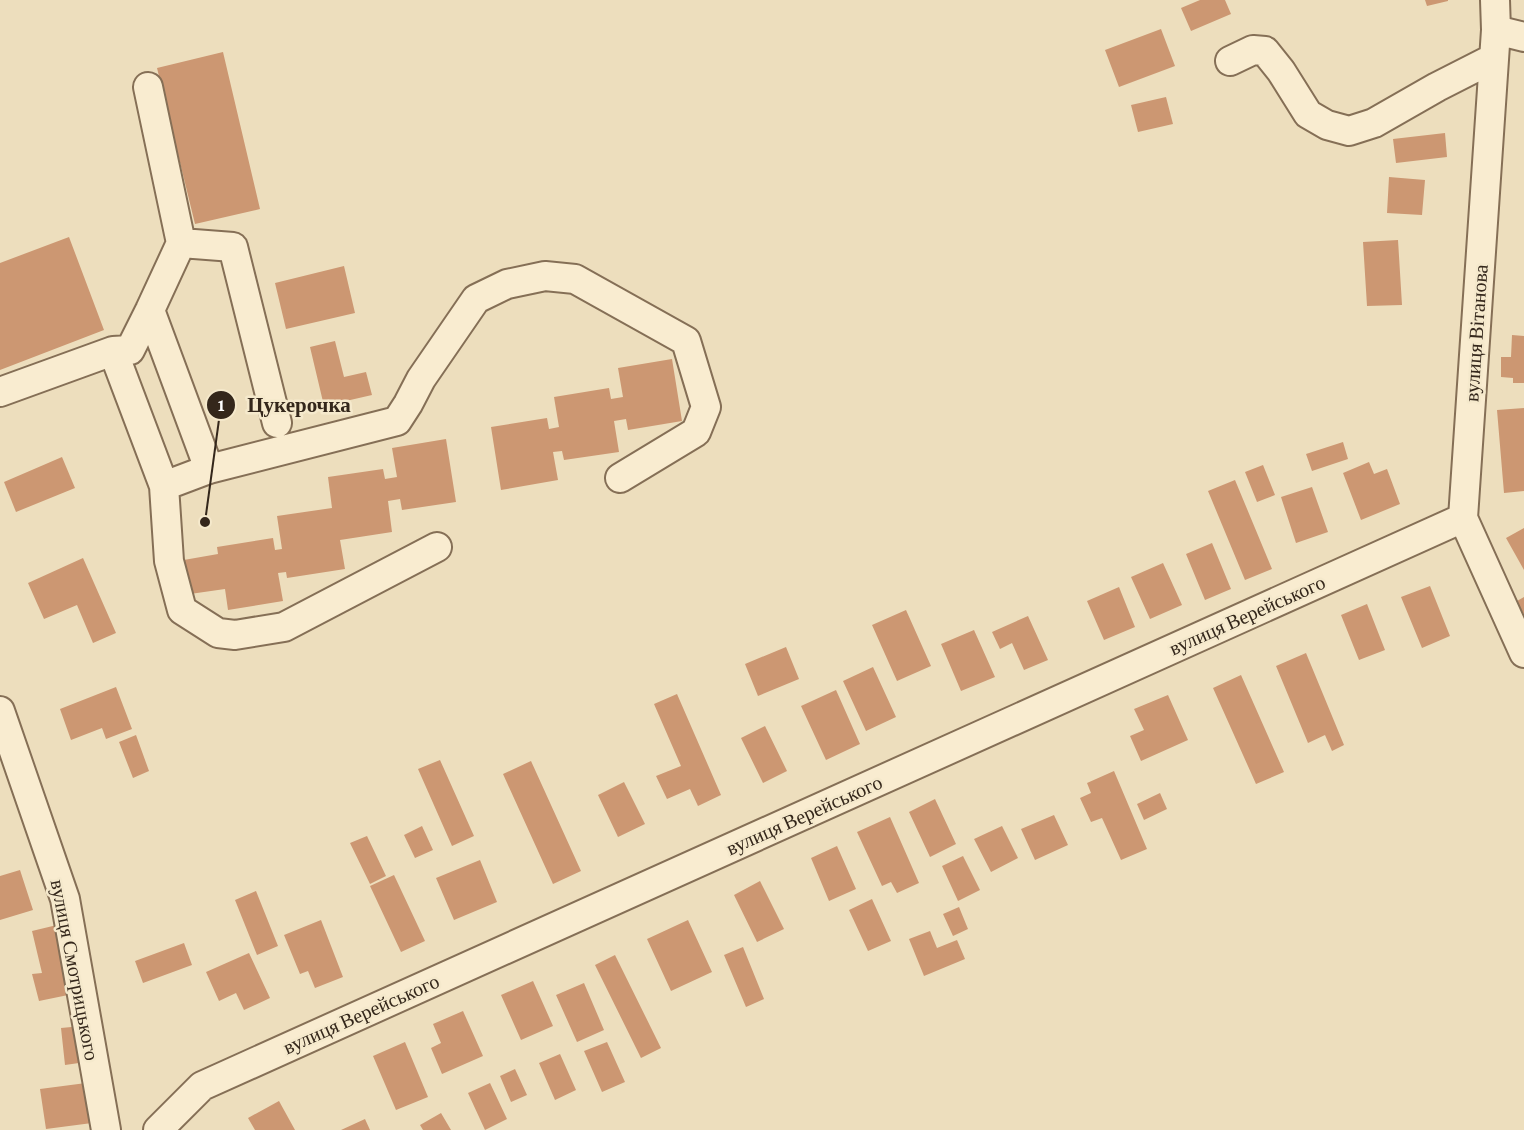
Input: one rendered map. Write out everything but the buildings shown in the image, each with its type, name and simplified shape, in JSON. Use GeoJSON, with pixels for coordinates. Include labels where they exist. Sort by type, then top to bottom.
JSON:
{"type":"FeatureCollection","features":[{"type":"Feature","properties":{"kind":"street","name":"вулиця Вітанова"},"geometry":{"type":"LineString","coordinates":[[1495,0],[1496,30],[1463,518],[1524,653]]}},
{"type":"Feature","properties":{"kind":"street"},"geometry":{"type":"LineString","coordinates":[[1496,30],[1524,36]]}},
{"type":"Feature","properties":{"kind":"street"},"geometry":{"type":"LineString","coordinates":[[1230,61],[1253,50],[1265,51],[1281,71],[1308,114],[1327,125],[1349,131],[1374,123],[1494,58]]}},
{"type":"Feature","properties":{"kind":"street"},"geometry":{"type":"LineString","coordinates":[[0,392],[113,351],[130,350],[150,310],[181,243],[148,87]]}},
{"type":"Feature","properties":{"kind":"street"},"geometry":{"type":"LineString","coordinates":[[181,243],[233,247],[277,423]]}},
{"type":"Feature","properties":{"kind":"street"},"geometry":{"type":"LineString","coordinates":[[165,486],[209,469],[397,421],[422,379],[476,299],[507,284],[545,276],[575,279],[686,341],[706,407],[696,432],[620,478]]}},
{"type":"Feature","properties":{"kind":"street"},"geometry":{"type":"LineString","coordinates":[[150,310],[209,469]]}},
{"type":"Feature","properties":{"kind":"street"},"geometry":{"type":"LineString","coordinates":[[113,351],[165,486],[169,561],[182,610],[218,633],[235,635],[284,627],[438,547]]}},
{"type":"Feature","properties":{"kind":"street","name":"вулиця Верейського"},"geometry":{"type":"LineString","coordinates":[[158,1130],[202,1086],[1463,518]]}},
{"type":"Feature","properties":{"kind":"street","name":"вулиця Смотрицького"},"geometry":{"type":"LineString","coordinates":[[0,711],[65,899],[106,1130]]}},
{"type":"Feature","properties":{"kind":"place","name":"Цукерочка"},"geometry":{"type":"Point","coordinates":[205,522]}}]}
